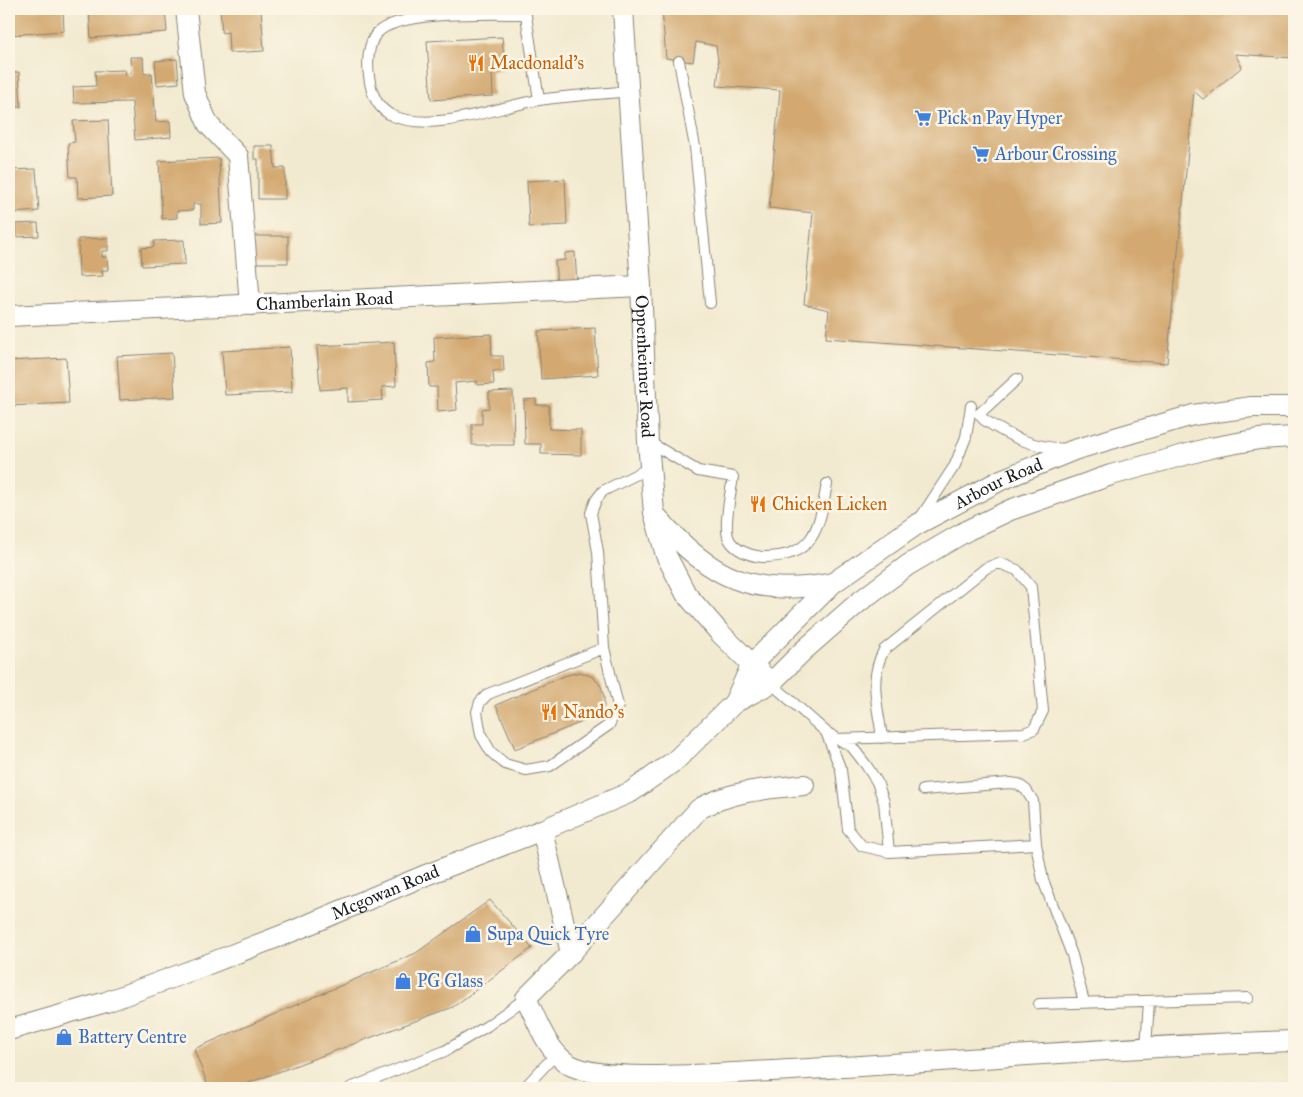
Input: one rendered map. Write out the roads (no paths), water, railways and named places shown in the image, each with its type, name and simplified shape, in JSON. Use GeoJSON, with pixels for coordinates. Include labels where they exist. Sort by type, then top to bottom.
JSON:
{"type":"FeatureCollection","features":[{"type":"Feature","properties":{"kind":"street"},"geometry":{"type":"LineString","coordinates":[[186,9],[195,93],[208,124],[238,156],[250,305]]}},
{"type":"Feature","properties":{"kind":"street","name":"Oppenheimer Road"},"geometry":{"type":"LineString","coordinates":[[623,9],[630,92],[648,442],[654,513],[666,555],[686,594],[770,683]]}},
{"type":"Feature","properties":{"kind":"street","name":"Chamberlain Road"},"geometry":{"type":"LineString","coordinates":[[9,316],[641,286]]}},
{"type":"Feature","properties":{"kind":"street","name":"Arbour Road"},"geometry":{"type":"LineString","coordinates":[[752,664],[833,583],[916,525],[1001,480],[1074,450],[1193,415],[1252,407],[1294,407]]}},
{"type":"Feature","properties":{"kind":"street","name":"Arbour Road"},"geometry":{"type":"LineString","coordinates":[[770,683],[803,651],[866,597],[908,565],[968,530],[1010,510],[1111,475],[1210,448],[1259,439],[1294,437]]}},
{"type":"Feature","properties":{"kind":"street"},"geometry":{"type":"LineString","coordinates":[[654,513],[674,536],[704,563],[739,582],[780,588],[808,588],[833,583]]}},
{"type":"Feature","properties":{"kind":"street","name":"Mcgowan Road"},"geometry":{"type":"LineString","coordinates":[[734,703],[752,664]]}},
{"type":"Feature","properties":{"kind":"street","name":"Mcgowan Road"},"geometry":{"type":"LineString","coordinates":[[9,1030],[106,1002],[293,932],[426,875],[542,830],[632,792],[676,760],[734,703],[770,683]]}},
{"type":"Feature","properties":{"kind":"street"},"geometry":{"type":"LineString","coordinates":[[804,785],[735,793],[719,798],[699,809],[571,953],[526,998],[543,1034],[556,1054],[569,1064],[590,1072],[667,1075],[887,1066],[1146,1048],[1294,1041]]}},
{"type":"Feature","properties":{"kind":"street"},"geometry":{"type":"LineString","coordinates":[[542,830],[571,953]]}},
{"type":"Feature","properties":{"kind":"lane"},"geometry":{"type":"LineString","coordinates":[[538,100],[525,11],[447,12],[405,20],[389,25],[378,32],[371,42],[369,74],[373,97],[381,108],[393,116],[416,122],[466,118],[538,100],[630,92]]}},
{"type":"Feature","properties":{"kind":"lane"},"geometry":{"type":"LineString","coordinates":[[679,61],[694,147],[710,303]]}},
{"type":"Feature","properties":{"kind":"lane"},"geometry":{"type":"LineString","coordinates":[[1017,378],[981,417],[1004,433],[1022,442],[1042,448],[1074,450]]}},
{"type":"Feature","properties":{"kind":"lane"},"geometry":{"type":"LineString","coordinates":[[916,525],[955,465],[966,437],[971,406]]}},
{"type":"Feature","properties":{"kind":"lane"},"geometry":{"type":"LineString","coordinates":[[648,442],[698,472],[732,477],[728,534],[735,546],[756,556],[779,557],[796,553],[810,539],[820,521],[827,484]]}},
{"type":"Feature","properties":{"kind":"lane"},"geometry":{"type":"LineString","coordinates":[[604,648],[488,694],[480,702],[477,712],[481,735],[491,752],[505,764],[526,770],[550,766],[609,725],[618,706],[604,648],[598,552],[591,513],[596,500],[603,491],[651,467]]}},
{"type":"Feature","properties":{"kind":"lane"},"geometry":{"type":"LineString","coordinates":[[838,739],[882,738],[1024,733],[1038,726],[1043,711],[1031,588],[1017,570],[999,563],[986,568],[884,650],[876,665],[874,678],[882,738]]}},
{"type":"Feature","properties":{"kind":"lane"},"geometry":{"type":"LineString","coordinates":[[770,683],[826,732],[852,747],[877,782],[884,802],[889,852]]}},
{"type":"Feature","properties":{"kind":"lane"},"geometry":{"type":"LineString","coordinates":[[826,732],[841,770],[848,829],[862,846],[889,852],[1036,844]]}},
{"type":"Feature","properties":{"kind":"lane"},"geometry":{"type":"LineString","coordinates":[[923,790],[1018,784],[1026,790],[1033,801],[1036,844],[1043,880],[1072,955],[1084,1002]]}},
{"type":"Feature","properties":{"kind":"lane"},"geometry":{"type":"LineString","coordinates":[[350,1088],[445,1050],[487,1026],[526,998]]}},
{"type":"Feature","properties":{"kind":"lane"},"geometry":{"type":"LineString","coordinates":[[1039,1004],[1248,998]]}},
{"type":"Feature","properties":{"kind":"lane"},"geometry":{"type":"LineString","coordinates":[[1146,1048],[1149,1001]]}},
{"type":"Feature","properties":{"kind":"lane"},"geometry":{"type":"LineString","coordinates":[[524,1088],[556,1054]]}},
{"type":"Feature","properties":{"kind":"place","name":"Macdonald's"},"geometry":{"type":"Point","coordinates":[476,63]}},
{"type":"Feature","properties":{"kind":"place","name":"Pick n Pay Hyper"},"geometry":{"type":"Point","coordinates":[923,118]}},
{"type":"Feature","properties":{"kind":"place","name":"Arbour Crossing"},"geometry":{"type":"Point","coordinates":[981,154]}},
{"type":"Feature","properties":{"kind":"place","name":"Chicken Licken"},"geometry":{"type":"Point","coordinates":[758,504]}},
{"type":"Feature","properties":{"kind":"place","name":"Nando's"},"geometry":{"type":"Point","coordinates":[549,712]}},
{"type":"Feature","properties":{"kind":"place","name":"Supa Quick Tyre"},"geometry":{"type":"Point","coordinates":[473,934]}},
{"type":"Feature","properties":{"kind":"place","name":"PG Glass"},"geometry":{"type":"Point","coordinates":[403,981]}},
{"type":"Feature","properties":{"kind":"place","name":"Battery Centre"},"geometry":{"type":"Point","coordinates":[64,1037]}}]}
